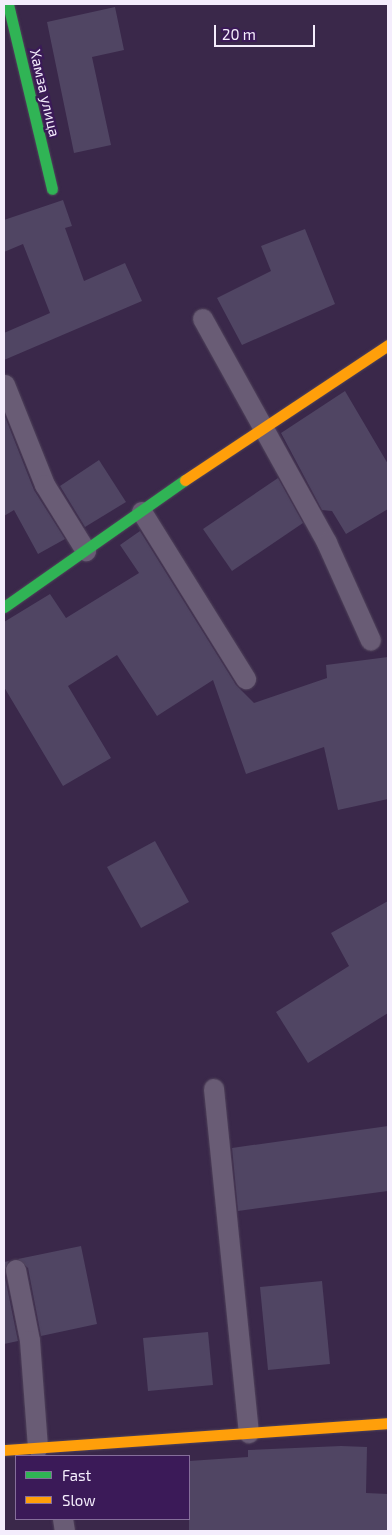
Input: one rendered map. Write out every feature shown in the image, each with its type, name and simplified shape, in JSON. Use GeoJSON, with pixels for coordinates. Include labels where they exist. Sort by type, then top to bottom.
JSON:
{"type":"FeatureCollection","features":[{"type":"Feature","properties":{"kind":"street","name":"Хамза улица"},"geometry":{"type":"LineString","coordinates":[[8,4],[52,189]]}},
{"type":"Feature","properties":{"kind":"street"},"geometry":{"type":"LineString","coordinates":[[4,607],[260,428],[388,345]]}},
{"type":"Feature","properties":{"kind":"street"},"geometry":{"type":"LineString","coordinates":[[4,1450],[49,1450],[388,1423]]}},
{"type":"Feature","properties":{"kind":"lane"},"geometry":{"type":"LineString","coordinates":[[203,319],[260,428],[326,543],[371,641]]}},
{"type":"Feature","properties":{"kind":"lane"},"geometry":{"type":"LineString","coordinates":[[5,385],[45,485],[86,551]]}},
{"type":"Feature","properties":{"kind":"lane"},"geometry":{"type":"LineString","coordinates":[[142,512],[246,679]]}},
{"type":"Feature","properties":{"kind":"lane"},"geometry":{"type":"LineString","coordinates":[[214,1088],[249,1433]]}},
{"type":"Feature","properties":{"kind":"lane"},"geometry":{"type":"LineString","coordinates":[[16,1270],[49,1450]]}},
{"type":"Feature","properties":{"kind":"building"},"geometry":{"type":"Polygon","coordinates":[[[115,7],[124,50],[92,57],[111,145],[74,153],[47,22],[115,7]]]}},
{"type":"Feature","properties":{"kind":"building"},"geometry":{"type":"Polygon","coordinates":[[[63,200],[72,226],[65,228],[84,281],[125,263],[142,301],[4,360],[4,333],[50,313],[23,244],[4,252],[4,220],[63,200]]]}},
{"type":"Feature","properties":{"kind":"building"},"geometry":{"type":"Polygon","coordinates":[[[305,229],[335,304],[242,345],[217,298],[271,271],[261,246],[305,229]]]}},
{"type":"Feature","properties":{"kind":"building"},"geometry":{"type":"Polygon","coordinates":[[[345,391],[388,464],[388,509],[346,534],[332,511],[322,510],[281,433],[345,391]]]}},
{"type":"Feature","properties":{"kind":"building"},"geometry":{"type":"Polygon","coordinates":[[[4,414],[34,490],[65,539],[38,554],[14,510],[4,516],[4,414]]]}},
{"type":"Feature","properties":{"kind":"building"},"geometry":{"type":"Polygon","coordinates":[[[99,460],[126,502],[85,527],[60,486],[99,460]]]}},
{"type":"Feature","properties":{"kind":"building"},"geometry":{"type":"Polygon","coordinates":[[[278,478],[303,523],[232,571],[203,529],[278,478]]]}},
{"type":"Feature","properties":{"kind":"building"},"geometry":{"type":"Polygon","coordinates":[[[140,531],[236,685],[254,703],[327,678],[326,665],[388,657],[388,799],[338,810],[324,747],[246,774],[213,680],[157,716],[117,655],[68,686],[111,758],[63,786],[4,687],[4,622],[50,594],[66,618],[139,573],[120,545],[140,531]]]}},
{"type":"Feature","properties":{"kind":"building"},"geometry":{"type":"Polygon","coordinates":[[[155,841],[189,902],[141,928],[107,867],[155,841]]]}},
{"type":"Feature","properties":{"kind":"building"},"geometry":{"type":"Polygon","coordinates":[[[388,901],[388,1013],[308,1063],[276,1012],[349,966],[331,933],[388,901]]]}},
{"type":"Feature","properties":{"kind":"building"},"geometry":{"type":"Polygon","coordinates":[[[388,1126],[388,1191],[238,1211],[232,1148],[388,1126]]]}},
{"type":"Feature","properties":{"kind":"building"},"geometry":{"type":"Polygon","coordinates":[[[81,1246],[97,1324],[41,1336],[28,1268],[18,1259],[81,1246]]]}},
{"type":"Feature","properties":{"kind":"building"},"geometry":{"type":"Polygon","coordinates":[[[9,1261],[4,1272],[4,1262],[9,1261]]]}},
{"type":"Feature","properties":{"kind":"building"},"geometry":{"type":"Polygon","coordinates":[[[4,1272],[18,1341],[4,1344],[4,1272]]]}},
{"type":"Feature","properties":{"kind":"building"},"geometry":{"type":"Polygon","coordinates":[[[322,1281],[330,1364],[268,1370],[260,1287],[322,1281]]]}},
{"type":"Feature","properties":{"kind":"building"},"geometry":{"type":"Polygon","coordinates":[[[208,1332],[213,1385],[148,1391],[143,1338],[208,1332]]]}},
{"type":"Feature","properties":{"kind":"building"},"geometry":{"type":"Polygon","coordinates":[[[341,1446],[367,1447],[366,1493],[388,1494],[388,1531],[189,1531],[190,1461],[248,1457],[248,1450],[341,1446]]]}},
{"type":"Feature","properties":{"kind":"traffic: fast"},"geometry":{"type":"LineString","coordinates":[[8,4],[52,189]]}},
{"type":"Feature","properties":{"kind":"traffic: fast"},"geometry":{"type":"LineString","coordinates":[[4,607],[185,480]]}},
{"type":"Feature","properties":{"kind":"traffic: slow"},"geometry":{"type":"LineString","coordinates":[[185,480],[388,345]]}},
{"type":"Feature","properties":{"kind":"traffic: slow"},"geometry":{"type":"LineString","coordinates":[[4,1450],[388,1423]]}}]}
